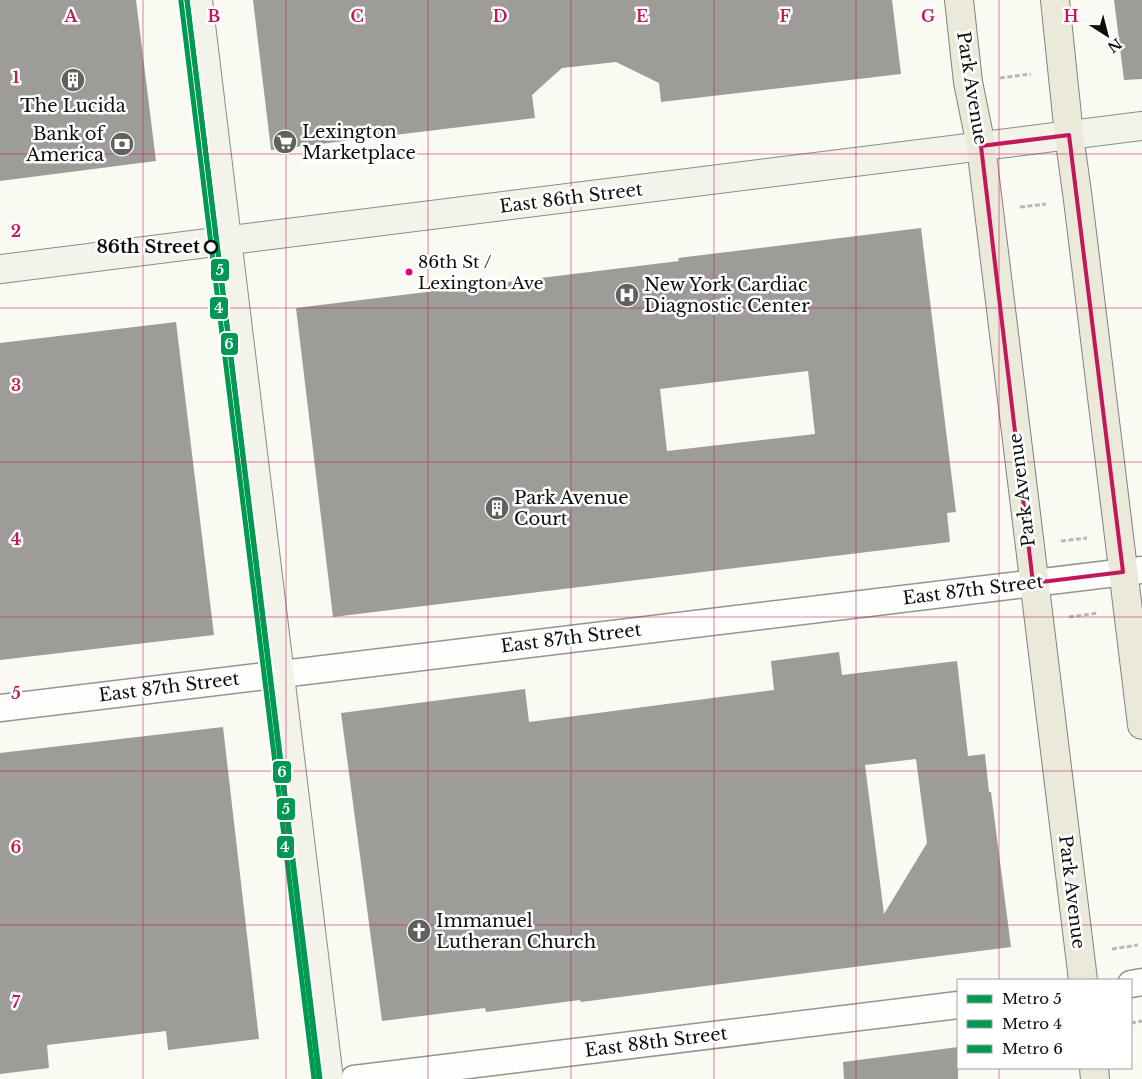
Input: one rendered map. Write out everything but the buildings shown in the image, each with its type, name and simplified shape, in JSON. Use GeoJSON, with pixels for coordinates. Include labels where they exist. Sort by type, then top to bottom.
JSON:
{"type":"FeatureCollection","features":[{"type":"Feature","properties":{"kind":"main road"},"geometry":{"type":"LineString","coordinates":[[198,0],[329,1079]]}},
{"type":"Feature","properties":{"kind":"main road","name":"Park Avenue"},"geometry":{"type":"LineString","coordinates":[[959,0],[968,82],[981,146],[1083,979]]}},
{"type":"Feature","properties":{"kind":"main road"},"geometry":{"type":"LineString","coordinates":[[1055,0],[1069,135],[1133,571],[1142,724]]}},
{"type":"Feature","properties":{"kind":"main road","name":"East 86th Street"},"geometry":{"type":"LineString","coordinates":[[0,269],[1142,126]]}},
{"type":"Feature","properties":{"kind":"street","name":"East 87th Street"},"geometry":{"type":"LineString","coordinates":[[0,708],[1133,571]]}},
{"type":"Feature","properties":{"kind":"street","name":"East 88th Street"},"geometry":{"type":"LineString","coordinates":[[354,1079],[957,1005]]}},
{"type":"Feature","properties":{"kind":"path"},"geometry":{"type":"LineString","coordinates":[[997,79],[1034,73]]}},
{"type":"Feature","properties":{"kind":"path"},"geometry":{"type":"LineString","coordinates":[[1014,208],[1050,204]]}},
{"type":"Feature","properties":{"kind":"path"},"geometry":{"type":"LineString","coordinates":[[1054,542],[1090,538]]}},
{"type":"Feature","properties":{"kind":"path"},"geometry":{"type":"LineString","coordinates":[[1066,617],[1098,613]]}},
{"type":"Feature","properties":{"kind":"path"},"geometry":{"type":"LineString","coordinates":[[1105,950],[1138,945]]}},
{"type":"Feature","properties":{"kind":"highlighted area"},"geometry":{"type":"Polygon","coordinates":[[[1069,135],[1123,572],[1033,583],[981,146],[1069,135]]]}},
{"type":"Feature","properties":{"kind":"metro line","name":"5"},"geometry":{"type":"LineString","coordinates":[[187,0],[319,1079]]}},
{"type":"Feature","properties":{"kind":"metro line","name":"6"},"geometry":{"type":"LineString","coordinates":[[187,0],[320,1079]]}},
{"type":"Feature","properties":{"kind":"metro line","name":"4"},"geometry":{"type":"LineString","coordinates":[[181,1],[314,1079]]}},
{"type":"Feature","properties":{"kind":"place","name":"The Lucida"},"geometry":{"type":"Point","coordinates":[73,80]}},
{"type":"Feature","properties":{"kind":"place","name":"Lexington Marketplace"},"geometry":{"type":"Point","coordinates":[285,142]}},
{"type":"Feature","properties":{"kind":"place","name":"Bank of America"},"geometry":{"type":"Point","coordinates":[122,144]}},
{"type":"Feature","properties":{"kind":"place","name":"86th Street"},"geometry":{"type":"Point","coordinates":[211,247]}},
{"type":"Feature","properties":{"kind":"place","name":"86th St / Lexington Ave"},"geometry":{"type":"Point","coordinates":[409,272]}},
{"type":"Feature","properties":{"kind":"place","name":"New York Cardiac Diagnostic Center"},"geometry":{"type":"Point","coordinates":[627,295]}},
{"type":"Feature","properties":{"kind":"place","name":"Park Avenue Court"},"geometry":{"type":"Point","coordinates":[497,508]}},
{"type":"Feature","properties":{"kind":"place","name":"Immanuel Lutheran Church"},"geometry":{"type":"Point","coordinates":[419,931]}}]}
